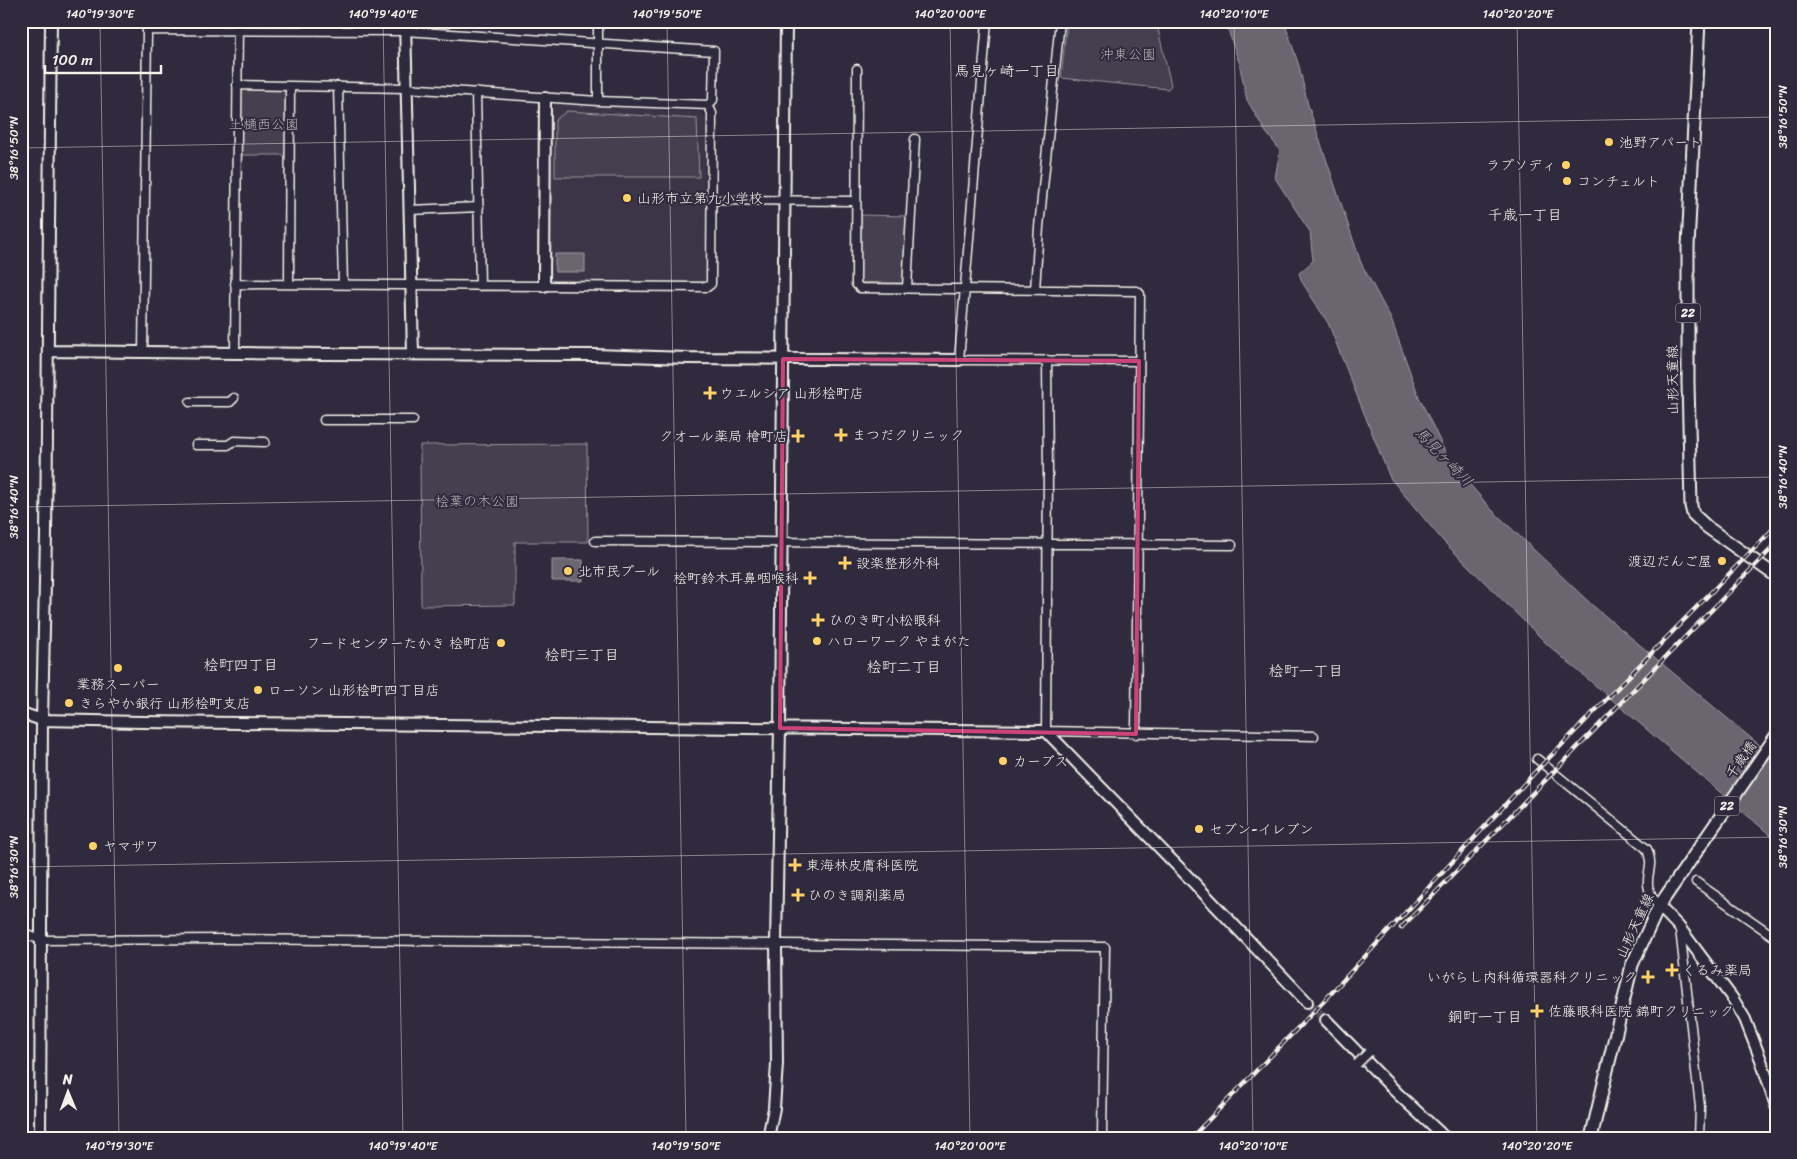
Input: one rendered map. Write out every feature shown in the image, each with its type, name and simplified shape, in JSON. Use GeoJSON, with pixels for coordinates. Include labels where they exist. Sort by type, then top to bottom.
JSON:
{"type":"FeatureCollection","features":[{"type":"Feature","properties":{"kind":"main road","name":"山形天童線"},"geometry":{"type":"LineString","coordinates":[[1699,21],[1688,247],[1688,383],[1691,506],[1693,514],[1699,520],[1775,574]]}},
{"type":"Feature","properties":{"kind":"main road","name":"千歳橋"},"geometry":{"type":"LineString","coordinates":[[1679,876],[1776,736]]}},
{"type":"Feature","properties":{"kind":"main road","name":"山形天童線"},"geometry":{"type":"LineString","coordinates":[[1591,1138],[1632,966],[1659,906],[1679,876]]}},
{"type":"Feature","properties":{"kind":"street"},"geometry":{"type":"LineString","coordinates":[[40,1138],[42,720],[46,536],[51,21]]}},
{"type":"Feature","properties":{"kind":"street"},"geometry":{"type":"LineString","coordinates":[[598,21],[598,101]]}},
{"type":"Feature","properties":{"kind":"street"},"geometry":{"type":"LineString","coordinates":[[768,1138],[774,1108],[777,1064],[776,943],[780,728],[786,21]]}},
{"type":"Feature","properties":{"kind":"street"},"geometry":{"type":"LineString","coordinates":[[959,360],[987,21]]}},
{"type":"Feature","properties":{"kind":"street"},"geometry":{"type":"LineString","coordinates":[[1035,290],[1039,227],[1060,21]]}},
{"type":"Feature","properties":{"kind":"street"},"geometry":{"type":"LineString","coordinates":[[142,353],[147,30],[238,25],[405,26],[714,51],[713,100],[708,105],[598,101],[406,88],[237,85]]}},
{"type":"Feature","properties":{"kind":"street"},"geometry":{"type":"LineString","coordinates":[[235,353],[238,25]]}},
{"type":"Feature","properties":{"kind":"street"},"geometry":{"type":"LineString","coordinates":[[405,26],[414,354]]}},
{"type":"Feature","properties":{"kind":"street"},"geometry":{"type":"LineString","coordinates":[[857,69],[856,284],[860,288],[1137,291],[1140,294],[1136,734]]}},
{"type":"Feature","properties":{"kind":"street"},"geometry":{"type":"LineString","coordinates":[[289,284],[290,86]]}},
{"type":"Feature","properties":{"kind":"street"},"geometry":{"type":"LineString","coordinates":[[338,86],[343,284]]}},
{"type":"Feature","properties":{"kind":"street"},"geometry":{"type":"LineString","coordinates":[[476,92],[480,286]]}},
{"type":"Feature","properties":{"kind":"street"},"geometry":{"type":"LineString","coordinates":[[544,286],[545,98]]}},
{"type":"Feature","properties":{"kind":"street"},"geometry":{"type":"LineString","coordinates":[[235,284],[707,288],[711,284],[712,200],[712,112],[708,105]]}},
{"type":"Feature","properties":{"kind":"street"},"geometry":{"type":"LineString","coordinates":[[907,288],[915,140]]}},
{"type":"Feature","properties":{"kind":"street"},"geometry":{"type":"LineString","coordinates":[[712,200],[856,201]]}},
{"type":"Feature","properties":{"kind":"street"},"geometry":{"type":"LineString","coordinates":[[410,210],[479,207]]}},
{"type":"Feature","properties":{"kind":"street"},"geometry":{"type":"LineString","coordinates":[[48,351],[595,355],[783,360],[1139,361]]}},
{"type":"Feature","properties":{"kind":"street"},"geometry":{"type":"LineString","coordinates":[[1048,360],[1046,731],[1307,1002]]}},
{"type":"Feature","properties":{"kind":"street"},"geometry":{"type":"LineString","coordinates":[[190,402],[230,402],[234,398]]}},
{"type":"Feature","properties":{"kind":"street"},"geometry":{"type":"LineString","coordinates":[[324,420],[413,420]]}},
{"type":"Feature","properties":{"kind":"street"},"geometry":{"type":"LineString","coordinates":[[196,445],[228,445],[234,441],[265,442]]}},
{"type":"Feature","properties":{"kind":"street"},"geometry":{"type":"LineString","coordinates":[[595,540],[1048,542],[1232,545]]}},
{"type":"Feature","properties":{"kind":"street"},"geometry":{"type":"LineString","coordinates":[[21,713],[42,720],[1046,731],[1314,736]]}},
{"type":"Feature","properties":{"kind":"street"},"geometry":{"type":"LineString","coordinates":[[1537,759],[1647,849],[1651,858],[1648,885],[1652,897],[1679,928],[1733,999],[1745,1019],[1776,1106]]}},
{"type":"Feature","properties":{"kind":"street"},"geometry":{"type":"LineString","coordinates":[[1696,882],[1776,938]]}},
{"type":"Feature","properties":{"kind":"street"},"geometry":{"type":"LineString","coordinates":[[1679,928],[1700,1107],[1699,1138]]}},
{"type":"Feature","properties":{"kind":"street"},"geometry":{"type":"LineString","coordinates":[[21,933],[42,940],[151,938],[1104,947],[1102,1134]]}},
{"type":"Feature","properties":{"kind":"street"},"geometry":{"type":"LineString","coordinates":[[1326,1020],[1398,1094],[1445,1135]]}},
{"type":"Feature","properties":{"kind":"street"},"geometry":{"type":"LineString","coordinates":[[1357,1064],[1369,1052]]}},
{"type":"Feature","properties":{"kind":"highlighted area"},"geometry":{"type":"Polygon","coordinates":[[[783,359],[1139,361],[1136,734],[780,728],[783,359]]]}},
{"type":"Feature","properties":{"kind":"shaded area","name":"山形市立第九小学校"},"geometry":{"type":"Polygon","coordinates":[[[555,104],[701,112],[706,118],[705,280],[700,285],[554,283],[549,278],[548,111],[555,104]]]}},
{"type":"Feature","properties":{"kind":"green space","name":"沖東公園"},"geometry":{"type":"Polygon","coordinates":[[[1067,21],[1156,21],[1171,85],[1168,89],[1061,78],[1067,21]]]}},
{"type":"Feature","properties":{"kind":"green space","name":"土樋西公園"},"geometry":{"type":"Polygon","coordinates":[[[246,88],[286,88],[286,155],[241,155],[241,92],[246,88]]]}},
{"type":"Feature","properties":{"kind":"green space"},"geometry":{"type":"Polygon","coordinates":[[[567,111],[697,119],[699,177],[555,177],[555,120],[567,111]]]}},
{"type":"Feature","properties":{"kind":"green space"},"geometry":{"type":"Polygon","coordinates":[[[861,215],[906,216],[903,283],[860,283],[861,215]]]}},
{"type":"Feature","properties":{"kind":"green space","name":"桧葉の木公園"},"geometry":{"type":"Polygon","coordinates":[[[587,444],[588,542],[515,542],[515,605],[421,606],[420,445],[587,444]]]}},
{"type":"Feature","properties":{"kind":"water","name":"馬見ヶ崎川"},"geometry":{"type":"Polygon","coordinates":[[[1225,21],[1284,21],[1299,66],[1308,105],[1361,263],[1391,319],[1419,397],[1449,460],[1491,509],[1591,604],[1776,759],[1776,840],[1548,645],[1444,542],[1390,478],[1328,323],[1302,282],[1299,273],[1313,261],[1310,232],[1275,178],[1280,150],[1265,131],[1247,100],[1239,62],[1225,21]]]}},
{"type":"Feature","properties":{"kind":"water"},"geometry":{"type":"Polygon","coordinates":[[[555,254],[585,254],[585,272],[555,272],[555,254]]]}},
{"type":"Feature","properties":{"kind":"water","name":"北市民プール"},"geometry":{"type":"Polygon","coordinates":[[[552,560],[583,560],[583,581],[552,581],[552,560]]]}},
{"type":"Feature","properties":{"kind":"tunnel"},"geometry":{"type":"LineString","coordinates":[[1307,1002],[1326,1020]]}},
{"type":"Feature","properties":{"kind":"railway"},"geometry":{"type":"LineString","coordinates":[[1191,1138],[1323,1002],[1538,769],[1776,526]]}},
{"type":"Feature","properties":{"kind":"railway"},"geometry":{"type":"LineString","coordinates":[[1401,928],[1776,544]]}},
{"type":"Feature","properties":{"kind":"place","name":"池野アパート"},"geometry":{"type":"Point","coordinates":[1609,142]}},
{"type":"Feature","properties":{"kind":"place","name":"ラプソディ"},"geometry":{"type":"Point","coordinates":[1566,165]}},
{"type":"Feature","properties":{"kind":"place","name":"コンチェルト"},"geometry":{"type":"Point","coordinates":[1567,181]}},
{"type":"Feature","properties":{"kind":"place","name":"山形市立第九小学校"},"geometry":{"type":"Point","coordinates":[627,198]}},
{"type":"Feature","properties":{"kind":"place","name":"ウエルシア 山形桧町店"},"geometry":{"type":"Point","coordinates":[710,393]}},
{"type":"Feature","properties":{"kind":"place","name":"まつだクリニック"},"geometry":{"type":"Point","coordinates":[841,435]}},
{"type":"Feature","properties":{"kind":"place","name":"クオール薬局 檜町店"},"geometry":{"type":"Point","coordinates":[798,436]}},
{"type":"Feature","properties":{"kind":"place","name":"渡辺だんご屋"},"geometry":{"type":"Point","coordinates":[1722,561]}},
{"type":"Feature","properties":{"kind":"place","name":"設楽整形外科"},"geometry":{"type":"Point","coordinates":[845,563]}},
{"type":"Feature","properties":{"kind":"place","name":"北市民プール"},"geometry":{"type":"Point","coordinates":[568,571]}},
{"type":"Feature","properties":{"kind":"place","name":"桧町鈴木耳鼻咽喉科"},"geometry":{"type":"Point","coordinates":[810,578]}},
{"type":"Feature","properties":{"kind":"place","name":"ひのき町小松眼科"},"geometry":{"type":"Point","coordinates":[818,620]}},
{"type":"Feature","properties":{"kind":"place","name":"ハローワーク やまがた"},"geometry":{"type":"Point","coordinates":[817,641]}},
{"type":"Feature","properties":{"kind":"place","name":"フードセンターたかき 桧町店"},"geometry":{"type":"Point","coordinates":[501,643]}},
{"type":"Feature","properties":{"kind":"place","name":"業務スーパー"},"geometry":{"type":"Point","coordinates":[118,668]}},
{"type":"Feature","properties":{"kind":"place","name":"ローソン 山形桧町四丁目店"},"geometry":{"type":"Point","coordinates":[258,690]}},
{"type":"Feature","properties":{"kind":"place","name":"きらやか銀行 山形桧町支店"},"geometry":{"type":"Point","coordinates":[69,703]}},
{"type":"Feature","properties":{"kind":"place","name":"カーブス"},"geometry":{"type":"Point","coordinates":[1003,761]}},
{"type":"Feature","properties":{"kind":"place","name":"セブン-イレブン"},"geometry":{"type":"Point","coordinates":[1199,829]}},
{"type":"Feature","properties":{"kind":"place","name":"ヤマザワ"},"geometry":{"type":"Point","coordinates":[93,846]}},
{"type":"Feature","properties":{"kind":"place","name":"東海林皮膚科医院"},"geometry":{"type":"Point","coordinates":[795,865]}},
{"type":"Feature","properties":{"kind":"place","name":"ひのき調剤薬局"},"geometry":{"type":"Point","coordinates":[798,895]}},
{"type":"Feature","properties":{"kind":"place","name":"くるみ薬局"},"geometry":{"type":"Point","coordinates":[1672,970]}},
{"type":"Feature","properties":{"kind":"place","name":"いがらし内科循環器科クリニック"},"geometry":{"type":"Point","coordinates":[1648,977]}},
{"type":"Feature","properties":{"kind":"place","name":"佐藤眼科医院 錦町クリニック"},"geometry":{"type":"Point","coordinates":[1537,1011]}},
{"type":"Feature","properties":{"kind":"district","name":"馬見ヶ崎一丁目"},"geometry":{"type":"Point","coordinates":[1007,71]}},
{"type":"Feature","properties":{"kind":"district","name":"千歳一丁目"},"geometry":{"type":"Point","coordinates":[1525,215]}},
{"type":"Feature","properties":{"kind":"district","name":"桧町三丁目"},"geometry":{"type":"Point","coordinates":[582,655]}},
{"type":"Feature","properties":{"kind":"district","name":"桧町四丁目"},"geometry":{"type":"Point","coordinates":[241,665]}},
{"type":"Feature","properties":{"kind":"district","name":"桧町二丁目"},"geometry":{"type":"Point","coordinates":[904,667]}},
{"type":"Feature","properties":{"kind":"district","name":"桧町一丁目"},"geometry":{"type":"Point","coordinates":[1306,671]}},
{"type":"Feature","properties":{"kind":"district","name":"銅町一丁目"},"geometry":{"type":"Point","coordinates":[1485,1017]}}]}
